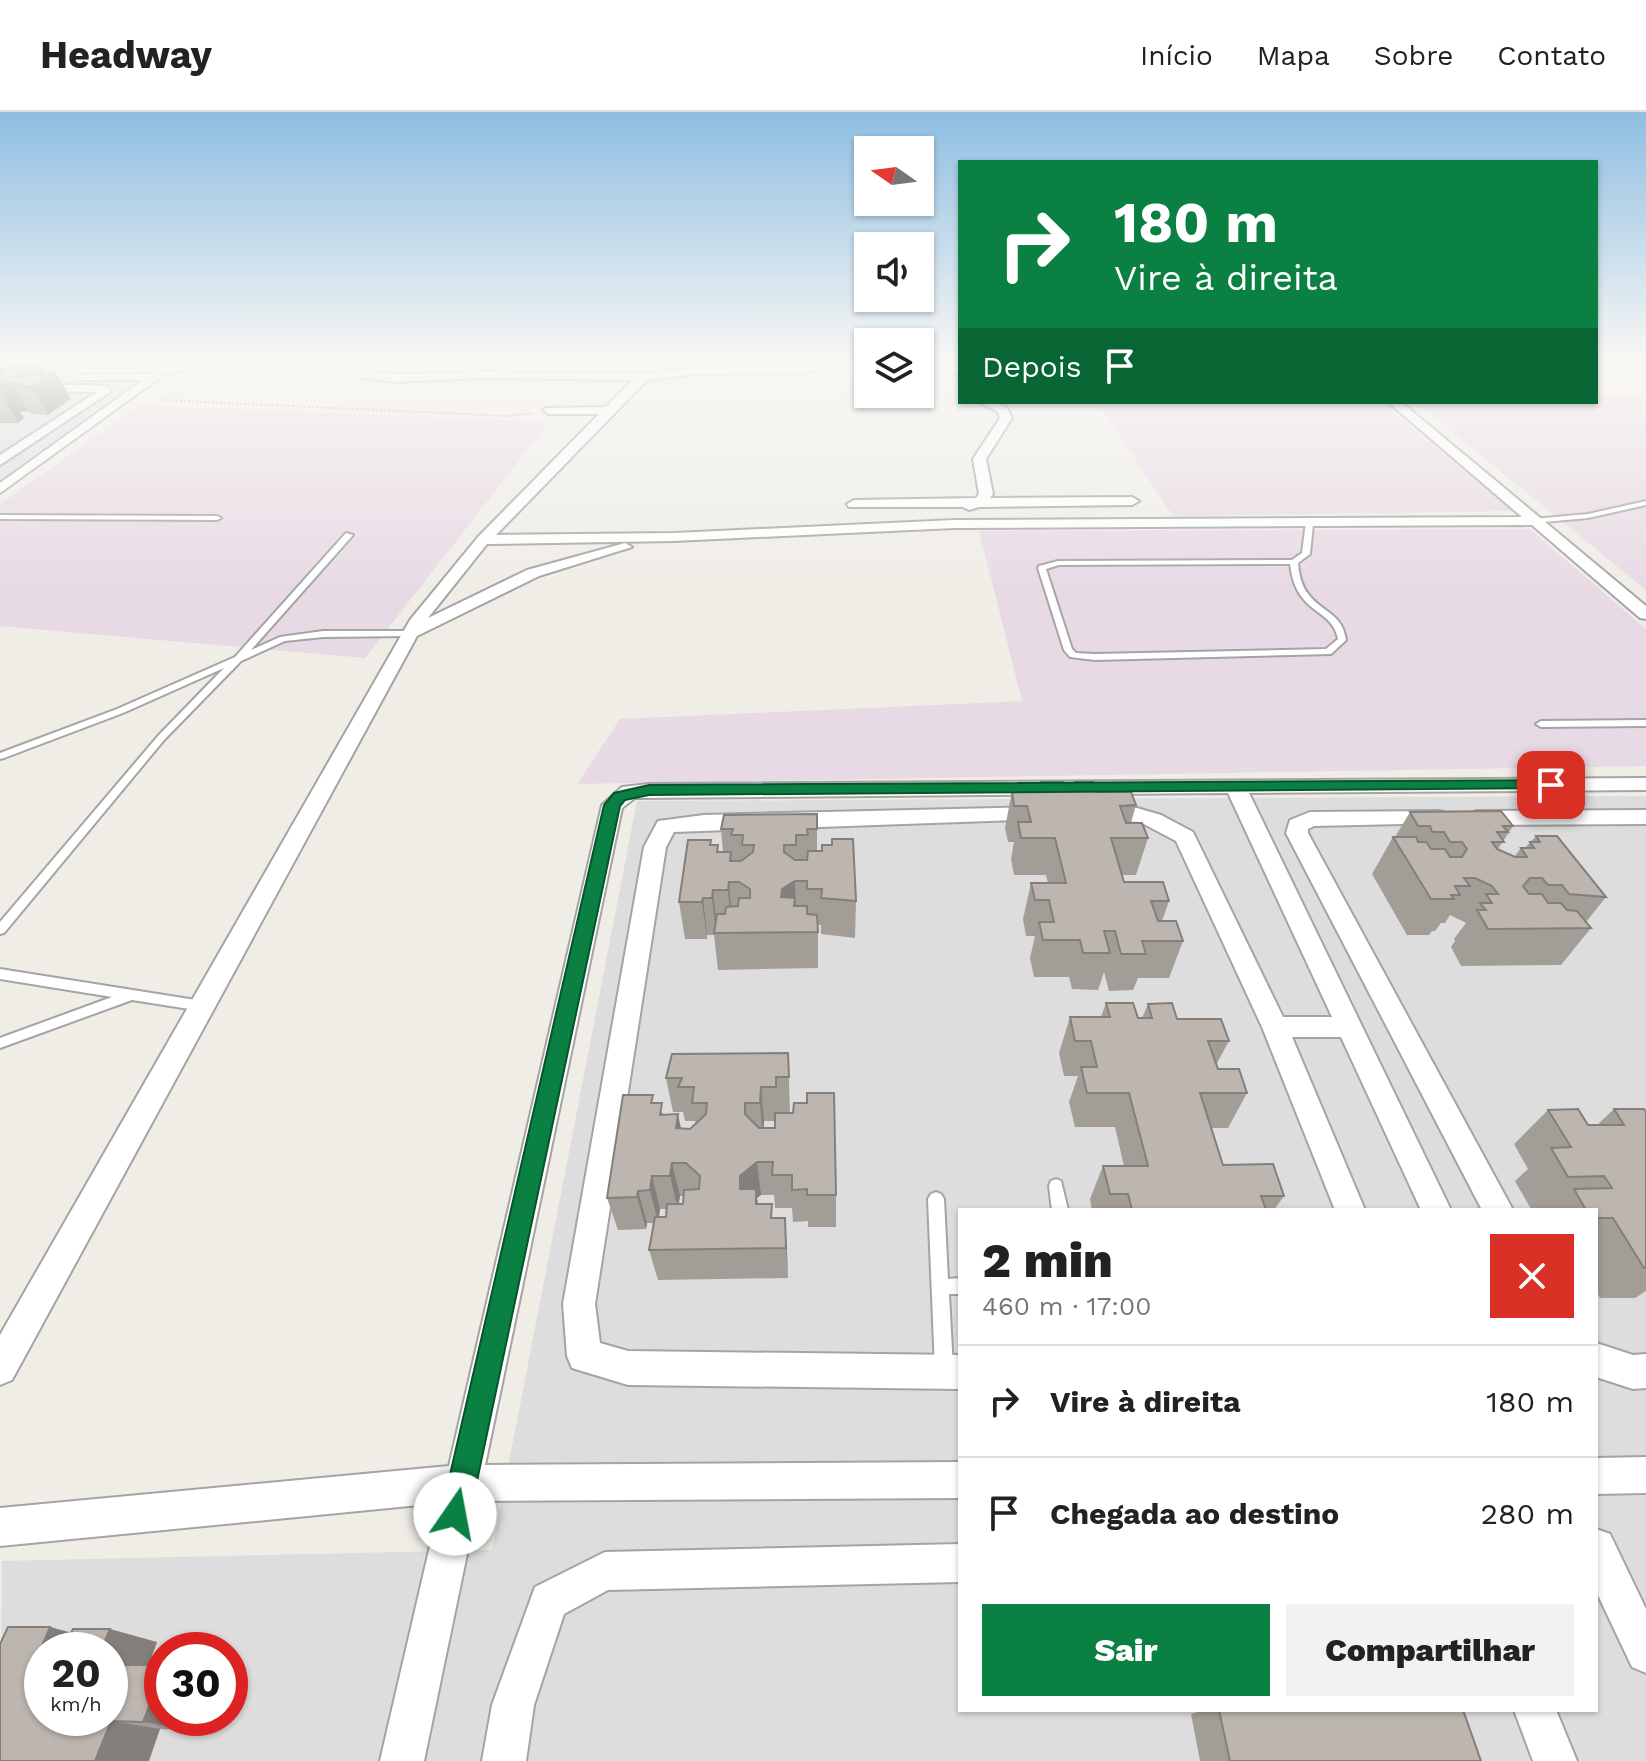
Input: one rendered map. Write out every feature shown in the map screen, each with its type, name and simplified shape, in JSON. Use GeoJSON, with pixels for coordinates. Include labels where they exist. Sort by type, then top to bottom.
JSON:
{"type":"FeatureCollection","features":[{"type":"Feature","properties":{"kind":"street"},"geometry":{"type":"LineString","coordinates":[[0,461],[39,435]]}},
{"type":"Feature","properties":{"kind":"street"},"geometry":{"type":"LineString","coordinates":[[0,489],[75,435]]}},
{"type":"Feature","properties":{"kind":"street"},"geometry":{"type":"LineString","coordinates":[[0,1368],[409,634],[483,540],[586,435]]}},
{"type":"Feature","properties":{"kind":"street"},"geometry":{"type":"LineString","coordinates":[[954,524],[962,509],[986,494],[976,467],[980,454],[998,435]]}},
{"type":"Feature","properties":{"kind":"street"},"geometry":{"type":"LineString","coordinates":[[1432,435],[1646,614]]}},
{"type":"Feature","properties":{"kind":"street"},"geometry":{"type":"LineString","coordinates":[[854,504],[1132,501]]}},
{"type":"Feature","properties":{"kind":"street"},"geometry":{"type":"LineString","coordinates":[[483,540],[674,537],[954,524],[1533,521]]}},
{"type":"Feature","properties":{"kind":"street"},"geometry":{"type":"LineString","coordinates":[[409,634],[533,573],[590,555],[674,537]]}},
{"type":"Feature","properties":{"kind":"street"},"geometry":{"type":"LineString","coordinates":[[402,1761],[612,805],[620,797],[649,790],[1646,784]]}},
{"type":"Feature","properties":{"kind":"street"},"geometry":{"type":"LineString","coordinates":[[1236,787],[1435,1208]]}},
{"type":"Feature","properties":{"kind":"street"},"geometry":{"type":"LineString","coordinates":[[952,1372],[628,1368],[584,1356],[579,1304],[655,847],[666,826],[704,822],[1136,812],[1156,819],[1185,837],[1275,1027],[1349,1208]]}},
{"type":"Feature","properties":{"kind":"street"},"geometry":{"type":"LineString","coordinates":[[1497,1208],[1297,833],[1298,825],[1310,819],[1646,817]]}},
{"type":"Feature","properties":{"kind":"street"},"geometry":{"type":"LineString","coordinates":[[1275,1027],[1349,1027]]}},
{"type":"Feature","properties":{"kind":"street"},"geometry":{"type":"LineString","coordinates":[[1598,1361],[1633,1372],[1646,1371]]}},
{"type":"Feature","properties":{"kind":"street"},"geometry":{"type":"LineString","coordinates":[[1598,1476],[1646,1475]]}},
{"type":"Feature","properties":{"kind":"street"},"geometry":{"type":"LineString","coordinates":[[0,1527],[462,1483],[958,1480]]}},
{"type":"Feature","properties":{"kind":"street"},"geometry":{"type":"LineString","coordinates":[[1598,1552],[1646,1653]]}},
{"type":"Feature","properties":{"kind":"street"},"geometry":{"type":"LineString","coordinates":[[504,1761],[513,1705],[549,1601],[605,1571],[958,1563]]}},
{"type":"Feature","properties":{"kind":"street"},"geometry":{"type":"LineString","coordinates":[[1536,1712],[1555,1761]]}},
{"type":"Feature","properties":{"kind":"lane"},"geometry":{"type":"LineString","coordinates":[[1533,521],[1588,516],[1646,503]]}},
{"type":"Feature","properties":{"kind":"lane"},"geometry":{"type":"LineString","coordinates":[[0,517],[217,518]]}},
{"type":"Feature","properties":{"kind":"lane"},"geometry":{"type":"LineString","coordinates":[[1294,562],[1304,595],[1336,620],[1342,631],[1342,640],[1328,652],[1073,655],[1068,650],[1042,568],[1058,563],[1294,562],[1306,554],[1309,524]]}},
{"type":"Feature","properties":{"kind":"lane"},"geometry":{"type":"LineString","coordinates":[[0,930],[161,738],[241,656],[349,535]]}},
{"type":"Feature","properties":{"kind":"lane"},"geometry":{"type":"LineString","coordinates":[[0,756],[120,711],[283,639],[323,634],[409,634]]}},
{"type":"Feature","properties":{"kind":"lane"},"geometry":{"type":"LineString","coordinates":[[1541,724],[1646,723]]}},
{"type":"Feature","properties":{"kind":"lane"},"geometry":{"type":"LineString","coordinates":[[0,974],[202,1006]]}},
{"type":"Feature","properties":{"kind":"lane"},"geometry":{"type":"LineString","coordinates":[[0,1043],[132,995]]}},
{"type":"Feature","properties":{"kind":"lane"},"geometry":{"type":"LineString","coordinates":[[1056,1186],[1060,1208]]}},
{"type":"Feature","properties":{"kind":"lane"},"geometry":{"type":"LineString","coordinates":[[936,1199],[940,1287],[952,1372]]}},
{"type":"Feature","properties":{"kind":"lane"},"geometry":{"type":"LineString","coordinates":[[940,1287],[958,1286]]}},
{"type":"Feature","properties":{"kind":"shaded area"},"geometry":{"type":"Polygon","coordinates":[[[0,435],[63,435],[0,480],[0,435]]]}},
{"type":"Feature","properties":{"kind":"shaded area"},"geometry":{"type":"Polygon","coordinates":[[[98,435],[539,435],[365,658],[0,626],[0,504],[98,435]]]}},
{"type":"Feature","properties":{"kind":"shaded area"},"geometry":{"type":"Polygon","coordinates":[[[1119,435],[1421,435],[1512,511],[1173,516],[1119,435]]]}},
{"type":"Feature","properties":{"kind":"shaded area"},"geometry":{"type":"Polygon","coordinates":[[[1456,435],[1646,435],[1646,590],[1456,435]]]}},
{"type":"Feature","properties":{"kind":"shaded area"},"geometry":{"type":"Polygon","coordinates":[[[1530,529],[1646,629],[1646,766],[577,784],[620,719],[1022,701],[979,531],[1530,529]]]}},
{"type":"Feature","properties":{"kind":"shaded area"},"geometry":{"type":"Polygon","coordinates":[[[1646,796],[1646,1761],[0,1761],[2,1561],[492,1550],[637,801],[1646,796]]]}},
{"type":"Feature","properties":{"kind":"building"},"geometry":{"type":"Polygon","coordinates":[[[1041,782],[1063,782],[1066,791],[1077,791],[1075,782],[1093,782],[1096,792],[1131,792],[1136,805],[1120,806],[1126,823],[1142,823],[1148,838],[1111,838],[1124,882],[1163,882],[1169,901],[1151,901],[1158,921],[1176,921],[1183,941],[1142,941],[1146,954],[1121,954],[1115,931],[1104,931],[1110,953],[1083,953],[1080,940],[1043,940],[1039,922],[1054,922],[1049,900],[1035,900],[1031,883],[1066,883],[1055,838],[1021,838],[1018,822],[1031,822],[1027,806],[1014,806],[1012,791],[1043,791],[1041,782]]]}},
{"type":"Feature","properties":{"kind":"building"},"geometry":{"type":"Polygon","coordinates":[[[1501,811],[1513,826],[1503,826],[1508,832],[1497,832],[1504,842],[1492,842],[1497,849],[1515,857],[1527,857],[1521,848],[1534,848],[1530,842],[1540,842],[1536,836],[1557,836],[1606,897],[1569,894],[1562,885],[1548,885],[1542,878],[1530,878],[1523,886],[1529,894],[1542,894],[1548,903],[1561,903],[1567,910],[1577,911],[1591,928],[1488,929],[1477,910],[1486,910],[1480,903],[1492,903],[1486,894],[1498,894],[1492,886],[1475,878],[1464,878],[1470,886],[1455,886],[1460,895],[1451,895],[1454,899],[1431,899],[1393,837],[1416,837],[1418,842],[1426,842],[1431,849],[1445,849],[1450,857],[1462,857],[1467,849],[1462,842],[1450,842],[1444,832],[1432,832],[1430,826],[1418,826],[1410,812],[1501,811]]]}},
{"type":"Feature","properties":{"kind":"building"},"geometry":{"type":"Polygon","coordinates":[[[817,814],[817,829],[807,829],[808,835],[796,835],[796,845],[784,845],[784,852],[795,860],[807,860],[808,851],[822,851],[822,845],[832,845],[832,839],[853,839],[856,901],[821,898],[822,889],[807,889],[807,881],[795,881],[782,889],[781,897],[795,898],[794,906],[807,906],[807,914],[817,915],[818,932],[714,933],[717,914],[725,914],[726,907],[738,906],[739,898],[750,898],[750,889],[739,882],[729,882],[728,890],[713,890],[712,898],[703,898],[702,902],[679,902],[688,840],[711,840],[710,845],[718,845],[717,852],[731,852],[730,861],[741,861],[753,852],[754,845],[742,845],[743,835],[731,835],[733,829],[721,829],[724,815],[817,814]]]}},
{"type":"Feature","properties":{"kind":"building"},"geometry":{"type":"Polygon","coordinates":[[[1106,1003],[1133,1003],[1138,1018],[1152,1018],[1148,1004],[1172,1003],[1177,1019],[1221,1019],[1229,1041],[1208,1041],[1218,1069],[1239,1069],[1247,1093],[1200,1093],[1223,1165],[1273,1164],[1284,1196],[1261,1196],[1265,1208],[1132,1208],[1128,1194],[1110,1194],[1103,1166],[1148,1166],[1129,1093],[1087,1093],[1081,1067],[1097,1067],[1091,1041],[1075,1041],[1070,1017],[1110,1017],[1106,1003]]]}},
{"type":"Feature","properties":{"kind":"building"},"geometry":{"type":"Polygon","coordinates":[[[788,1053],[789,1077],[776,1077],[776,1087],[761,1087],[760,1103],[745,1103],[745,1114],[759,1128],[775,1128],[775,1113],[793,1113],[794,1103],[807,1103],[807,1093],[834,1093],[836,1195],[807,1195],[807,1189],[792,1190],[792,1175],[772,1175],[773,1162],[757,1162],[740,1176],[740,1189],[756,1189],[756,1204],[772,1204],[771,1218],[785,1218],[786,1248],[649,1250],[655,1217],[666,1217],[667,1204],[683,1204],[684,1190],[699,1189],[700,1176],[686,1163],[672,1163],[670,1176],[652,1176],[650,1190],[638,1191],[637,1197],[607,1198],[623,1095],[653,1095],[651,1103],[662,1103],[660,1115],[678,1114],[676,1128],[690,1129],[706,1114],[707,1103],[692,1103],[694,1087],[678,1087],[682,1078],[666,1078],[672,1054],[788,1053]]]}},
{"type":"Feature","properties":{"kind":"building"},"geometry":{"type":"Polygon","coordinates":[[[1578,1109],[1588,1125],[1624,1125],[1614,1109],[1644,1109],[1646,1112],[1646,1268],[1613,1218],[1598,1218],[1598,1208],[1585,1208],[1574,1189],[1612,1188],[1604,1176],[1568,1177],[1551,1148],[1571,1147],[1548,1110],[1578,1109]]]}},
{"type":"Feature","properties":{"kind":"building"},"geometry":{"type":"Polygon","coordinates":[[[8,1627],[50,1627],[48,1632],[24,1632],[24,1736],[105,1736],[95,1761],[0,1761],[0,1644],[8,1627]]]}},
{"type":"Feature","properties":{"kind":"building"},"geometry":{"type":"Polygon","coordinates":[[[73,1629],[110,1629],[109,1632],[72,1632],[73,1629]]]}},
{"type":"Feature","properties":{"kind":"building"},"geometry":{"type":"Polygon","coordinates":[[[128,1665],[144,1665],[143,1722],[128,1722],[128,1665]]]}},
{"type":"Feature","properties":{"kind":"building"},"geometry":{"type":"Polygon","coordinates":[[[1219,1712],[1464,1712],[1481,1761],[1230,1761],[1219,1712]]]}},
{"type":"Feature","properties":{"kind":"route"},"geometry":{"type":"LineString","coordinates":[[455,1514],[612,805],[620,797],[629,792],[649,790],[1551,785]]}}]}
